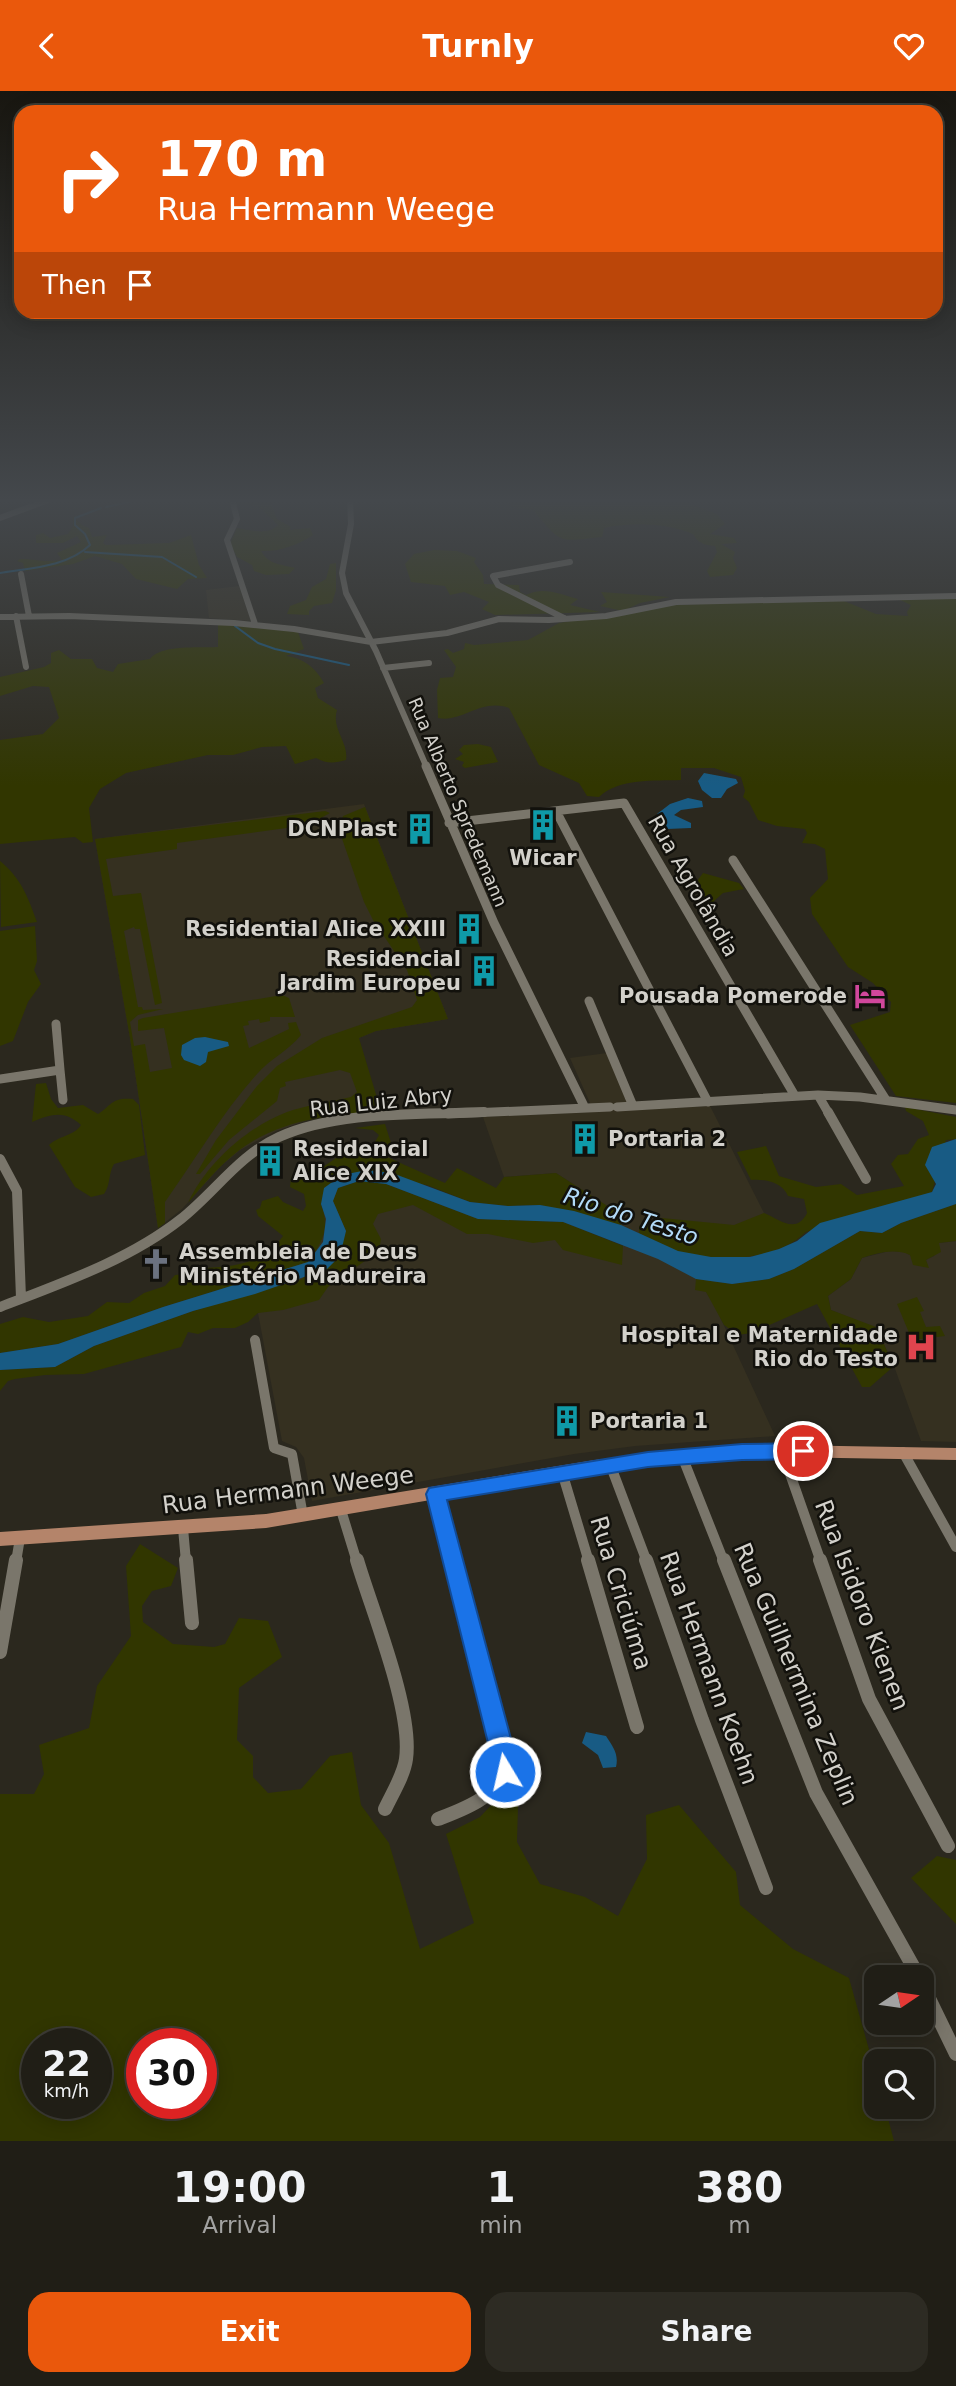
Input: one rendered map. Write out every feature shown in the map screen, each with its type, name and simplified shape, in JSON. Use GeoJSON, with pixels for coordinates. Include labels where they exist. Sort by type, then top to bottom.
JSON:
{"type":"FeatureCollection","features":[{"type":"Feature","properties":{"kind":"main road","name":"Rua Hermann Weege"},"geometry":{"type":"LineString","coordinates":[[0,1539],[183,1528],[303,1516],[610,1464],[682,1456],[782,1451],[956,1454]]}},
{"type":"Feature","properties":{"kind":"street"},"geometry":{"type":"LineString","coordinates":[[25,595],[29,616]]}},
{"type":"Feature","properties":{"kind":"street"},"geometry":{"type":"LineString","coordinates":[[246,595],[256,624]]}},
{"type":"Feature","properties":{"kind":"street","name":"Rua Alberto Spredemann"},"geometry":{"type":"LineString","coordinates":[[347,595],[372,642],[494,923],[585,1108]]}},
{"type":"Feature","properties":{"kind":"street"},"geometry":{"type":"LineString","coordinates":[[517,595],[564,618]]}},
{"type":"Feature","properties":{"kind":"street"},"geometry":{"type":"LineString","coordinates":[[0,617],[256,624],[372,642],[447,633],[499,619],[621,614],[676,602],[956,596]]}},
{"type":"Feature","properties":{"kind":"street"},"geometry":{"type":"LineString","coordinates":[[16,616],[26,667]]}},
{"type":"Feature","properties":{"kind":"street"},"geometry":{"type":"LineString","coordinates":[[383,668],[429,663]]}},
{"type":"Feature","properties":{"kind":"street","name":"Rua Agrolândia"},"geometry":{"type":"LineString","coordinates":[[555,811],[624,803],[795,1096]]}},
{"type":"Feature","properties":{"kind":"street"},"geometry":{"type":"LineString","coordinates":[[449,823],[555,811],[708,1101]]}},
{"type":"Feature","properties":{"kind":"street"},"geometry":{"type":"LineString","coordinates":[[733,860],[886,1100]]}},
{"type":"Feature","properties":{"kind":"street"},"geometry":{"type":"LineString","coordinates":[[589,1002],[633,1106]]}},
{"type":"Feature","properties":{"kind":"street"},"geometry":{"type":"LineString","coordinates":[[56,1024],[62,1100]]}},
{"type":"Feature","properties":{"kind":"street"},"geometry":{"type":"LineString","coordinates":[[0,1079],[60,1070]]}},
{"type":"Feature","properties":{"kind":"street"},"geometry":{"type":"LineString","coordinates":[[818,1095],[866,1178]]}},
{"type":"Feature","properties":{"kind":"street","name":"Rua Luiz Abry"},"geometry":{"type":"LineString","coordinates":[[0,1307],[121,1254],[164,1231],[189,1212],[246,1155],[280,1136],[315,1126],[360,1119],[818,1095],[886,1100],[956,1110]]}},
{"type":"Feature","properties":{"kind":"street"},"geometry":{"type":"LineString","coordinates":[[0,1159],[17,1191],[21,1298]]}},
{"type":"Feature","properties":{"kind":"street"},"geometry":{"type":"LineString","coordinates":[[255,1340],[274,1448],[292,1454],[303,1516]]}},
{"type":"Feature","properties":{"kind":"street","name":"Rua Isidoro Kienen"},"geometry":{"type":"LineString","coordinates":[[782,1451],[821,1570],[869,1699],[948,1846]]}},
{"type":"Feature","properties":{"kind":"street"},"geometry":{"type":"LineString","coordinates":[[903,1452],[956,1547]]}},
{"type":"Feature","properties":{"kind":"street","name":"Rua Guilhermina Zeplin"},"geometry":{"type":"LineString","coordinates":[[682,1456],[816,1793],[912,1965]]}},
{"type":"Feature","properties":{"kind":"street","name":"Rua Hermann Koehn"},"geometry":{"type":"LineString","coordinates":[[610,1464],[766,1888]]}},
{"type":"Feature","properties":{"kind":"street","name":"Rua Criciúma"},"geometry":{"type":"LineString","coordinates":[[562,1472],[637,1727]]}},
{"type":"Feature","properties":{"kind":"street"},"geometry":{"type":"LineString","coordinates":[[436,1494],[505,1763],[505,1772],[484,1798],[463,1810],[438,1819]]}},
{"type":"Feature","properties":{"kind":"street"},"geometry":{"type":"LineString","coordinates":[[341,1510],[400,1701],[407,1735],[407,1762],[385,1809]]}},
{"type":"Feature","properties":{"kind":"street"},"geometry":{"type":"LineString","coordinates":[[183,1528],[192,1622]]}},
{"type":"Feature","properties":{"kind":"street"},"geometry":{"type":"LineString","coordinates":[[0,1652],[20,1538]]}},
{"type":"Feature","properties":{"kind":"street"},"geometry":{"type":"LineString","coordinates":[[934,2009],[956,2054]]}},
{"type":"Feature","properties":{"kind":"shaded area"},"geometry":{"type":"Polygon","coordinates":[[[206,595],[242,595],[251,621],[209,618],[206,595]]]}},
{"type":"Feature","properties":{"kind":"shaded area"},"geometry":{"type":"Polygon","coordinates":[[[364,804],[448,1019],[376,1031],[359,1038],[357,1113],[310,1119],[276,1131],[240,1150],[221,1166],[182,1209],[158,1228],[130,1038],[95,839],[364,804]]]}},
{"type":"Feature","properties":{"kind":"shaded area"},"geometry":{"type":"Polygon","coordinates":[[[607,1053],[633,1110],[710,1106],[764,1213],[780,1223],[793,1225],[706,1292],[775,1436],[635,1446],[574,1454],[312,1501],[304,1458],[296,1447],[282,1441],[258,1313],[338,1188],[623,1246],[619,1214],[556,1173],[504,1177],[483,1117],[594,1112],[570,1058],[607,1053]]]}},
{"type":"Feature","properties":{"kind":"shaded area","name":"Hospital e Maternidade Rio do Testo"},"geometry":{"type":"Polygon","coordinates":[[[956,1241],[956,1442],[921,1441],[894,1366],[876,1328],[831,1310],[828,1296],[851,1279],[862,1258],[890,1251],[905,1252],[928,1267],[926,1260],[934,1256],[939,1243],[956,1241]]]}},
{"type":"Feature","properties":{"kind":"green space"},"geometry":{"type":"Polygon","coordinates":[[[308,595],[335,595],[332,603],[314,606],[309,615],[287,614],[290,606],[306,600],[308,595]]]}},
{"type":"Feature","properties":{"kind":"green space"},"geometry":{"type":"Polygon","coordinates":[[[471,595],[564,595],[578,599],[570,605],[600,612],[495,615],[482,609],[489,602],[471,595]]]}},
{"type":"Feature","properties":{"kind":"green space"},"geometry":{"type":"Polygon","coordinates":[[[603,595],[670,597],[640,603],[623,611],[600,606],[607,602],[603,595]]]}},
{"type":"Feature","properties":{"kind":"green space"},"geometry":{"type":"Polygon","coordinates":[[[956,598],[956,1103],[896,1096],[850,1025],[890,1012],[891,1002],[873,983],[848,967],[812,914],[810,898],[828,879],[825,849],[815,844],[802,843],[807,833],[805,829],[777,826],[758,820],[749,802],[743,797],[745,791],[741,777],[714,768],[681,768],[681,780],[627,784],[616,786],[599,797],[587,796],[579,783],[539,765],[509,708],[489,706],[456,717],[438,718],[437,690],[440,678],[453,677],[456,667],[444,650],[448,649],[453,653],[464,649],[465,643],[474,645],[528,640],[559,623],[671,605],[839,599],[876,614],[908,616],[911,605],[898,599],[956,598]]]}},
{"type":"Feature","properties":{"kind":"green space"},"geometry":{"type":"Polygon","coordinates":[[[218,624],[298,632],[304,649],[286,656],[308,664],[324,683],[315,688],[318,698],[337,710],[336,723],[345,747],[346,760],[331,762],[316,758],[295,764],[286,746],[262,747],[233,755],[208,755],[126,773],[100,789],[89,808],[93,842],[83,843],[75,837],[0,844],[0,740],[43,734],[59,718],[49,687],[33,686],[0,696],[0,677],[44,667],[51,663],[51,653],[59,650],[71,659],[92,659],[97,668],[113,672],[118,664],[150,659],[163,651],[218,647],[218,624]]]}},
{"type":"Feature","properties":{"kind":"green space"},"geometry":{"type":"Polygon","coordinates":[[[464,745],[491,747],[498,762],[465,768],[462,766],[464,762],[455,759],[463,754],[459,750],[464,745]]]}},
{"type":"Feature","properties":{"kind":"green space"},"geometry":{"type":"Polygon","coordinates":[[[365,807],[448,1019],[376,1031],[359,1038],[381,1111],[324,1117],[269,1133],[230,1158],[188,1203],[205,1174],[229,1149],[257,1127],[287,1112],[351,1097],[357,1092],[350,1073],[340,1070],[285,1082],[286,1086],[280,1088],[277,1101],[229,1140],[200,1174],[196,1174],[216,1140],[257,1086],[277,1066],[322,1038],[412,1007],[417,1000],[407,970],[364,902],[339,830],[343,816],[365,807]]]}},
{"type":"Feature","properties":{"kind":"green space"},"geometry":{"type":"Polygon","coordinates":[[[325,811],[330,813],[308,825],[177,843],[177,849],[106,859],[113,896],[141,893],[162,1003],[155,1005],[140,929],[134,927],[124,931],[138,1007],[143,1010],[163,1009],[138,1015],[130,1022],[134,1046],[145,1044],[150,1072],[172,1068],[164,1028],[138,1031],[138,1020],[143,1018],[282,995],[289,998],[295,1017],[270,1017],[270,1021],[260,1023],[259,1019],[248,1021],[249,1025],[243,1026],[249,1048],[289,1029],[288,1023],[296,1022],[301,1035],[262,1069],[232,1105],[165,1202],[165,1223],[158,1228],[130,1038],[95,839],[325,811]]]}},
{"type":"Feature","properties":{"kind":"green space"},"geometry":{"type":"Polygon","coordinates":[[[0,861],[19,881],[37,922],[1,927],[0,861]]]}},
{"type":"Feature","properties":{"kind":"green space"},"geometry":{"type":"Polygon","coordinates":[[[703,873],[739,883],[744,889],[723,893],[714,901],[716,910],[702,912],[698,905],[703,892],[697,881],[703,873]]]}},
{"type":"Feature","properties":{"kind":"green space"},"geometry":{"type":"Polygon","coordinates":[[[35,926],[37,961],[34,970],[41,984],[28,1002],[13,1041],[0,1046],[0,931],[35,926]]]}},
{"type":"Feature","properties":{"kind":"green space"},"geometry":{"type":"Polygon","coordinates":[[[46,1083],[51,1099],[58,1108],[83,1105],[98,1114],[121,1099],[133,1099],[139,1105],[145,1155],[114,1164],[104,1194],[91,1197],[75,1187],[49,1145],[81,1125],[63,1115],[32,1122],[36,1084],[46,1083]]]}},
{"type":"Feature","properties":{"kind":"green space"},"geometry":{"type":"Polygon","coordinates":[[[905,1107],[956,1117],[956,1139],[946,1140],[932,1192],[806,1232],[779,1249],[746,1257],[711,1257],[679,1252],[639,1233],[639,1226],[662,1218],[734,1225],[764,1213],[787,1223],[803,1220],[807,1213],[804,1199],[788,1196],[782,1187],[772,1182],[751,1180],[737,1152],[766,1146],[779,1176],[816,1187],[841,1184],[857,1195],[904,1186],[891,1164],[898,1155],[908,1154],[918,1139],[929,1135],[923,1121],[906,1111],[905,1107]]]}},
{"type":"Feature","properties":{"kind":"green space"},"geometry":{"type":"Polygon","coordinates":[[[385,1124],[391,1143],[387,1157],[445,1183],[457,1168],[496,1188],[504,1177],[556,1173],[620,1214],[621,1225],[540,1205],[508,1206],[470,1202],[427,1185],[342,1174],[321,1204],[325,1220],[324,1234],[308,1262],[163,1307],[58,1344],[0,1353],[0,1324],[23,1317],[49,1322],[88,1316],[107,1302],[129,1303],[144,1293],[165,1286],[175,1275],[202,1268],[249,1262],[267,1253],[283,1236],[258,1216],[256,1210],[260,1208],[262,1201],[278,1196],[283,1202],[303,1211],[306,1206],[304,1194],[290,1187],[291,1178],[296,1171],[320,1169],[339,1156],[368,1154],[379,1135],[373,1130],[355,1128],[385,1124]]]}},
{"type":"Feature","properties":{"kind":"green space"},"geometry":{"type":"Polygon","coordinates":[[[359,1181],[386,1184],[478,1219],[563,1222],[623,1246],[622,1265],[563,1250],[555,1240],[533,1243],[488,1234],[467,1234],[413,1205],[378,1214],[373,1224],[381,1239],[379,1251],[328,1287],[319,1300],[283,1310],[258,1313],[235,1328],[213,1328],[198,1334],[188,1332],[181,1347],[84,1374],[15,1379],[8,1381],[0,1391],[0,1370],[55,1367],[94,1346],[193,1311],[302,1279],[346,1231],[333,1201],[338,1188],[359,1181]]]}},
{"type":"Feature","properties":{"kind":"green space"},"geometry":{"type":"Polygon","coordinates":[[[956,1204],[956,1241],[939,1243],[941,1252],[926,1260],[929,1268],[913,1265],[910,1255],[904,1253],[874,1254],[862,1258],[851,1279],[828,1296],[831,1310],[876,1327],[894,1366],[870,1387],[862,1387],[817,1304],[751,1333],[738,1335],[724,1325],[706,1292],[695,1290],[696,1279],[732,1284],[769,1279],[794,1269],[860,1231],[882,1233],[901,1223],[956,1204]]]}},
{"type":"Feature","properties":{"kind":"green space"},"geometry":{"type":"Polygon","coordinates":[[[917,1297],[924,1311],[920,1312],[926,1327],[940,1326],[945,1336],[912,1340],[897,1304],[917,1297]]]}},
{"type":"Feature","properties":{"kind":"green space"},"geometry":{"type":"Polygon","coordinates":[[[140,1544],[178,1568],[171,1586],[152,1591],[142,1606],[143,1622],[173,1644],[214,1647],[225,1644],[239,1618],[268,1621],[282,1657],[239,1688],[237,1740],[253,1756],[253,1777],[268,1793],[301,1789],[330,1756],[352,1752],[361,1805],[389,1843],[420,1949],[474,1923],[446,1834],[480,1817],[500,1796],[514,1799],[518,1806],[517,1842],[540,1884],[585,1897],[618,1916],[647,1859],[646,1815],[679,1805],[736,1872],[740,1905],[793,1949],[849,1978],[869,2049],[864,2049],[864,2119],[888,2119],[894,2141],[0,2141],[0,1794],[34,1794],[44,1774],[39,1745],[89,1728],[97,1686],[131,1636],[126,1566],[140,1544]]]}},
{"type":"Feature","properties":{"kind":"green space"},"geometry":{"type":"Polygon","coordinates":[[[937,1856],[956,1860],[956,1924],[911,1878],[937,1856]]]}},
{"type":"Feature","properties":{"kind":"water"},"geometry":{"type":"Polygon","coordinates":[[[704,773],[736,779],[738,783],[727,789],[721,798],[712,798],[702,790],[698,781],[704,773]]]}},
{"type":"Feature","properties":{"kind":"water"},"geometry":{"type":"Polygon","coordinates":[[[688,798],[702,801],[703,807],[681,810],[674,815],[691,823],[691,828],[667,829],[660,824],[657,814],[670,804],[688,798]]]}},
{"type":"Feature","properties":{"kind":"water"},"geometry":{"type":"Polygon","coordinates":[[[205,1037],[228,1042],[229,1046],[208,1052],[206,1062],[200,1066],[184,1060],[181,1055],[182,1045],[195,1038],[205,1037]]]}},
{"type":"Feature","properties":{"kind":"water"},"geometry":{"type":"Polygon","coordinates":[[[956,1139],[956,1204],[901,1223],[882,1233],[860,1231],[794,1269],[769,1279],[732,1284],[696,1279],[658,1259],[563,1222],[478,1219],[386,1184],[359,1181],[338,1188],[333,1201],[346,1231],[340,1256],[327,1269],[255,1294],[193,1311],[94,1346],[55,1367],[0,1370],[0,1353],[58,1344],[163,1307],[308,1262],[323,1242],[326,1219],[321,1204],[324,1188],[342,1175],[367,1170],[392,1173],[470,1202],[508,1206],[540,1205],[574,1211],[621,1225],[678,1251],[711,1257],[750,1257],[797,1241],[820,1223],[932,1192],[936,1184],[925,1165],[932,1147],[956,1139]]]}},
{"type":"Feature","properties":{"kind":"water"},"geometry":{"type":"Polygon","coordinates":[[[586,1732],[606,1736],[616,1754],[616,1767],[603,1768],[598,1755],[582,1743],[586,1732]]]}},
{"type":"Feature","properties":{"kind":"waterway"},"geometry":{"type":"LineString","coordinates":[[235,626],[258,643],[275,649],[349,665]]}},
{"type":"Feature","properties":{"kind":"place","name":"Wicar"},"geometry":{"type":"Point","coordinates":[543,825]}},
{"type":"Feature","properties":{"kind":"place","name":"DCNPlast"},"geometry":{"type":"Point","coordinates":[420,829]}},
{"type":"Feature","properties":{"kind":"place","name":"Residential Alice XXIII"},"geometry":{"type":"Point","coordinates":[469,929]}},
{"type":"Feature","properties":{"kind":"place","name":"Residencial Jardim Europeu"},"geometry":{"type":"Point","coordinates":[484,971]}},
{"type":"Feature","properties":{"kind":"place","name":"Pousada Pomerode"},"geometry":{"type":"Point","coordinates":[870,996]}},
{"type":"Feature","properties":{"kind":"place","name":"Portaria 2"},"geometry":{"type":"Point","coordinates":[585,1139]}},
{"type":"Feature","properties":{"kind":"place","name":"Residencial Alice XIX"},"geometry":{"type":"Point","coordinates":[270,1161]}},
{"type":"Feature","properties":{"kind":"place","name":"Assembleia de Deus Ministério Madureira"},"geometry":{"type":"Point","coordinates":[156,1264]}},
{"type":"Feature","properties":{"kind":"place","name":"Hospital e Maternidade Rio do Testo"},"geometry":{"type":"Point","coordinates":[921,1347]}},
{"type":"Feature","properties":{"kind":"place","name":"Portaria 1"},"geometry":{"type":"Point","coordinates":[567,1421]}},
{"type":"Feature","properties":{"kind":"route"},"geometry":{"type":"LineString","coordinates":[[505,1772],[502,1750],[436,1494],[648,1459],[742,1452],[803,1451]]}},
{"type":"Feature","properties":{"kind":"water label","name":"Rio do Testo"},"geometry":{"type":"Point","coordinates":[631,1216]}}]}
